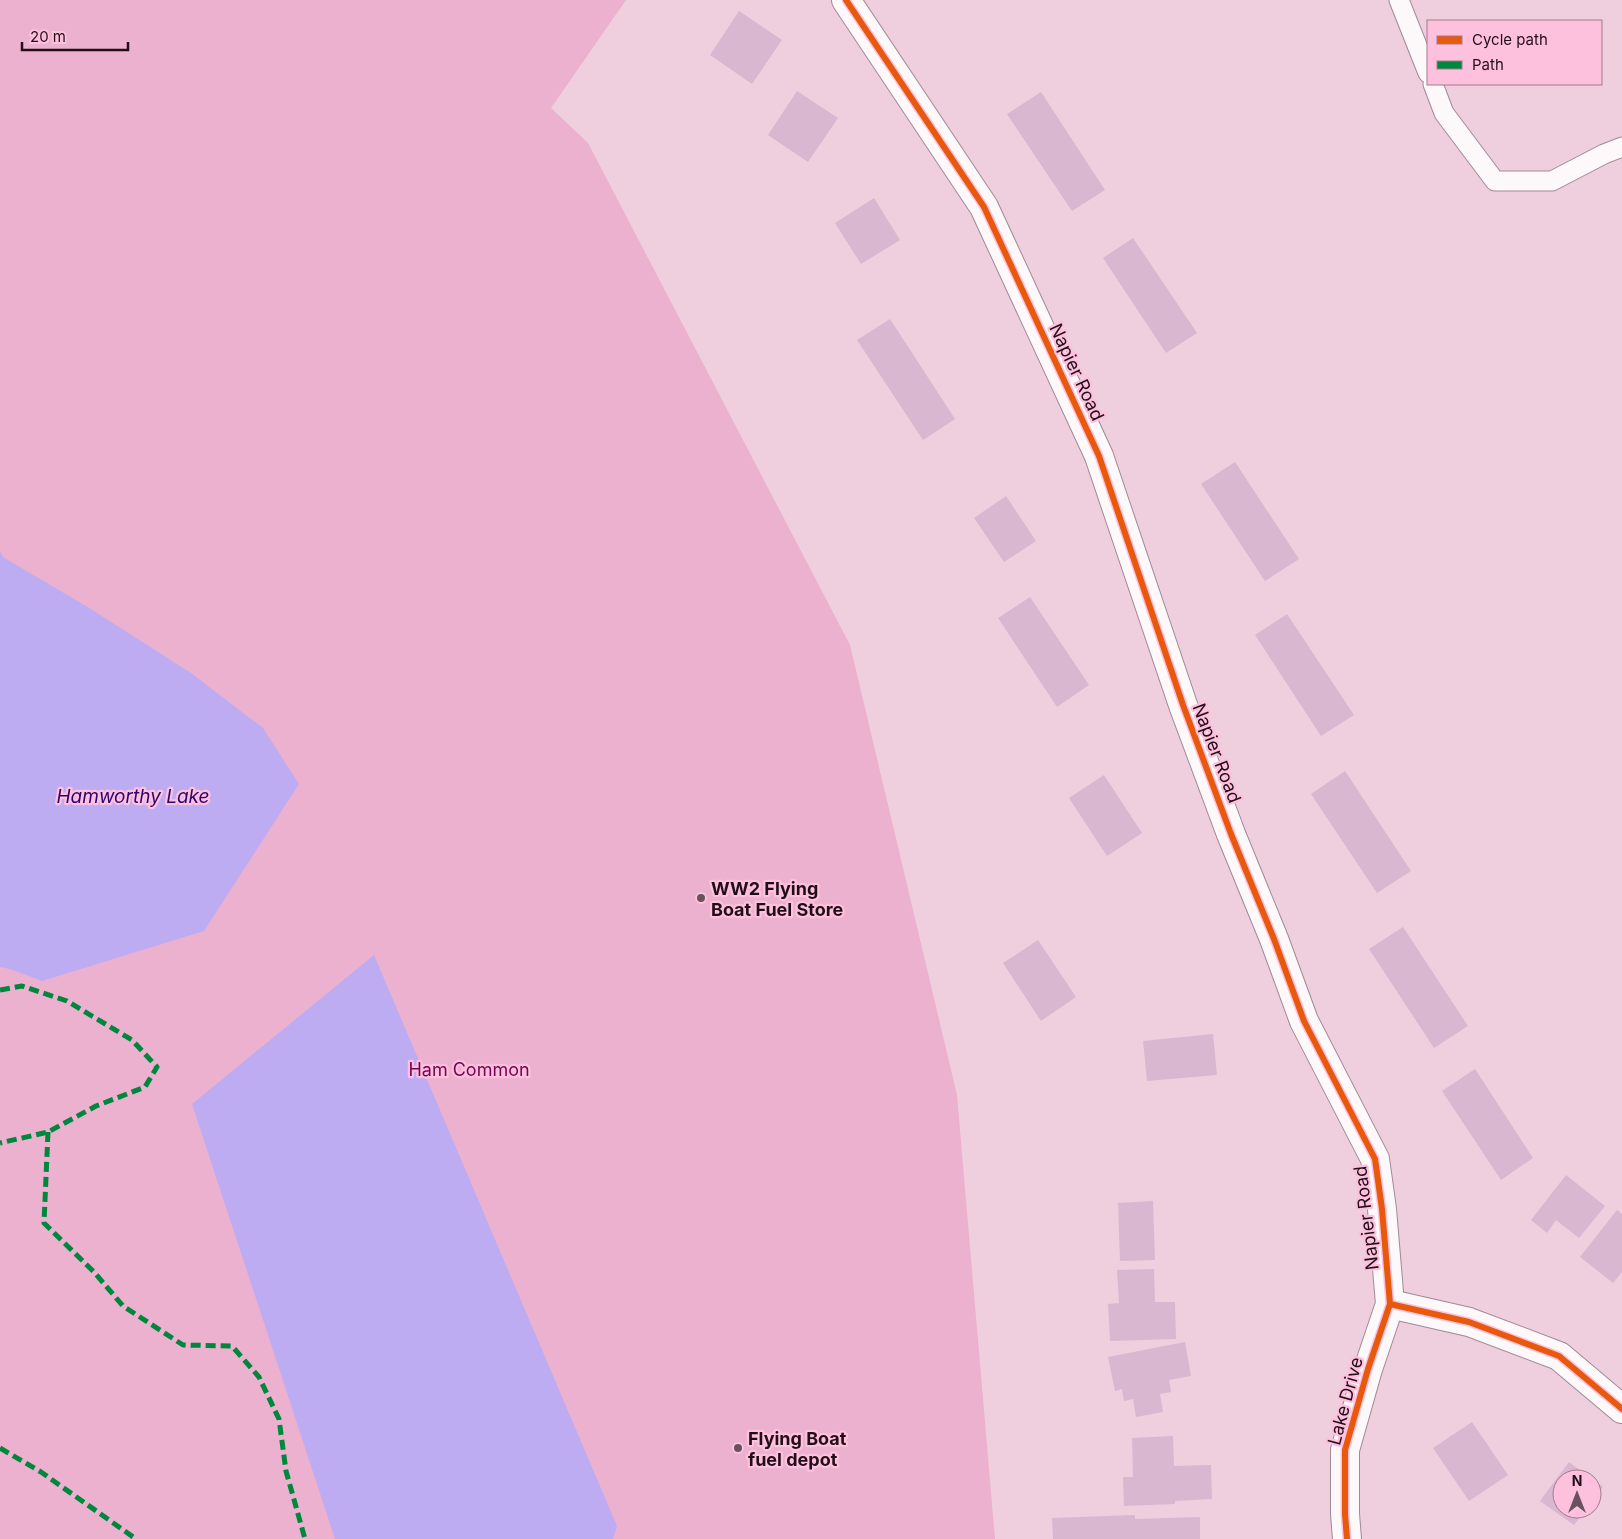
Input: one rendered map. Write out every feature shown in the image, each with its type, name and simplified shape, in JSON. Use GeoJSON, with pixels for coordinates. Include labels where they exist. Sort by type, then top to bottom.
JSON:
{"type":"FeatureCollection","features":[{"type":"Feature","properties":{"kind":"street","name":"Napier Road"},"geometry":{"type":"LineString","coordinates":[[846,0],[984,207],[1100,456],[1183,706],[1304,1021],[1375,1159],[1382,1209],[1390,1304]]}},
{"type":"Feature","properties":{"kind":"street"},"geometry":{"type":"LineString","coordinates":[[1390,1304],[1469,1322],[1559,1356],[1622,1409]]}},
{"type":"Feature","properties":{"kind":"street","name":"Lake Drive"},"geometry":{"type":"LineString","coordinates":[[1347,1539],[1345,1450],[1368,1369],[1390,1304]]}},
{"type":"Feature","properties":{"kind":"lane"},"geometry":{"type":"LineString","coordinates":[[1399,0],[1427,70]]}},
{"type":"Feature","properties":{"kind":"lane"},"geometry":{"type":"LineString","coordinates":[[1433,85],[1444,113],[1495,181],[1552,181],[1604,154],[1622,147]]}},
{"type":"Feature","properties":{"kind":"green space","name":"Ham Common"},"geometry":{"type":"Polygon","coordinates":[[[0,0],[626,0],[551,108],[588,143],[850,645],[957,1095],[995,1539],[0,1539],[0,0]]]}},
{"type":"Feature","properties":{"kind":"water","name":"Hamworthy Lake"},"geometry":{"type":"Polygon","coordinates":[[[0,551],[3,557],[91,609],[191,673],[263,728],[299,784],[204,931],[42,981],[0,967],[0,551]]]}},
{"type":"Feature","properties":{"kind":"water"},"geometry":{"type":"Polygon","coordinates":[[[374,955],[617,1526],[613,1539],[335,1539],[192,1104],[374,955]]]}},
{"type":"Feature","properties":{"kind":"building"},"geometry":{"type":"Polygon","coordinates":[[[739,11],[782,40],[752,84],[710,55],[739,11]]]}},
{"type":"Feature","properties":{"kind":"building"},"geometry":{"type":"Polygon","coordinates":[[[797,91],[838,118],[808,162],[768,135],[797,91]]]}},
{"type":"Feature","properties":{"kind":"building"},"geometry":{"type":"Polygon","coordinates":[[[1041,92],[1105,190],[1072,211],[1007,114],[1041,92]]]}},
{"type":"Feature","properties":{"kind":"building"},"geometry":{"type":"Polygon","coordinates":[[[874,198],[900,240],[861,264],[835,223],[874,198]]]}},
{"type":"Feature","properties":{"kind":"building"},"geometry":{"type":"Polygon","coordinates":[[[1133,238],[1197,333],[1166,353],[1103,258],[1133,238]]]}},
{"type":"Feature","properties":{"kind":"building"},"geometry":{"type":"Polygon","coordinates":[[[890,319],[955,419],[923,440],[857,340],[890,319]]]}},
{"type":"Feature","properties":{"kind":"building"},"geometry":{"type":"Polygon","coordinates":[[[1235,462],[1299,559],[1265,581],[1201,484],[1235,462]]]}},
{"type":"Feature","properties":{"kind":"building"},"geometry":{"type":"Polygon","coordinates":[[[1006,496],[1036,541],[1004,562],[974,518],[1006,496]]]}},
{"type":"Feature","properties":{"kind":"building"},"geometry":{"type":"Polygon","coordinates":[[[1030,597],[1089,685],[1057,707],[998,618],[1030,597]]]}},
{"type":"Feature","properties":{"kind":"building"},"geometry":{"type":"Polygon","coordinates":[[[1287,614],[1354,715],[1321,736],[1255,635],[1287,614]]]}},
{"type":"Feature","properties":{"kind":"building"},"geometry":{"type":"Polygon","coordinates":[[[1345,771],[1411,871],[1377,893],[1311,794],[1345,771]]]}},
{"type":"Feature","properties":{"kind":"building"},"geometry":{"type":"Polygon","coordinates":[[[1104,775],[1142,833],[1107,856],[1069,798],[1104,775]]]}},
{"type":"Feature","properties":{"kind":"building"},"geometry":{"type":"Polygon","coordinates":[[[1403,927],[1468,1026],[1434,1048],[1369,949],[1403,927]]]}},
{"type":"Feature","properties":{"kind":"building"},"geometry":{"type":"Polygon","coordinates":[[[1038,940],[1076,997],[1041,1021],[1003,963],[1038,940]]]}},
{"type":"Feature","properties":{"kind":"building"},"geometry":{"type":"Polygon","coordinates":[[[1213,1034],[1217,1075],[1147,1081],[1143,1041],[1213,1034]]]}},
{"type":"Feature","properties":{"kind":"building"},"geometry":{"type":"Polygon","coordinates":[[[1475,1069],[1533,1158],[1501,1180],[1442,1091],[1475,1069]]]}},
{"type":"Feature","properties":{"kind":"building"},"geometry":{"type":"Polygon","coordinates":[[[1566,1175],[1605,1206],[1579,1238],[1556,1220],[1547,1233],[1531,1220],[1566,1175]]]}},
{"type":"Feature","properties":{"kind":"building"},"geometry":{"type":"Polygon","coordinates":[[[1153,1201],[1155,1260],[1120,1261],[1118,1203],[1153,1201]]]}},
{"type":"Feature","properties":{"kind":"building"},"geometry":{"type":"Polygon","coordinates":[[[1617,1210],[1622,1214],[1622,1272],[1613,1283],[1580,1257],[1617,1210]]]}},
{"type":"Feature","properties":{"kind":"building"},"geometry":{"type":"Polygon","coordinates":[[[1154,1269],[1155,1302],[1175,1302],[1176,1339],[1110,1341],[1108,1304],[1119,1303],[1117,1270],[1154,1269]]]}},
{"type":"Feature","properties":{"kind":"building"},"geometry":{"type":"Polygon","coordinates":[[[1185,1342],[1191,1376],[1169,1380],[1171,1392],[1160,1394],[1163,1412],[1136,1417],[1133,1399],[1124,1401],[1122,1389],[1115,1391],[1108,1357],[1185,1342]]]}},
{"type":"Feature","properties":{"kind":"building"},"geometry":{"type":"Polygon","coordinates":[[[1472,1422],[1508,1475],[1469,1501],[1433,1448],[1472,1422]]]}},
{"type":"Feature","properties":{"kind":"building"},"geometry":{"type":"Polygon","coordinates":[[[1173,1436],[1174,1466],[1211,1465],[1212,1499],[1175,1501],[1175,1504],[1124,1506],[1123,1477],[1133,1477],[1132,1438],[1173,1436]]]}},
{"type":"Feature","properties":{"kind":"building"},"geometry":{"type":"Polygon","coordinates":[[[1569,1462],[1578,1469],[1564,1469],[1569,1462]]]}},
{"type":"Feature","properties":{"kind":"building"},"geometry":{"type":"Polygon","coordinates":[[[1552,1485],[1552,1509],[1540,1501],[1552,1485]]]}},
{"type":"Feature","properties":{"kind":"building"},"geometry":{"type":"Polygon","coordinates":[[[1135,1515],[1135,1519],[1200,1517],[1200,1539],[1053,1539],[1052,1518],[1135,1515]]]}},
{"type":"Feature","properties":{"kind":"building"},"geometry":{"type":"Polygon","coordinates":[[[1566,1519],[1578,1519],[1574,1525],[1566,1519]]]}},
{"type":"Feature","properties":{"kind":"marked path"},"geometry":{"type":"LineString","coordinates":[[0,990],[22,986],[67,1001],[132,1040],[157,1067],[145,1087],[96,1106],[48,1132],[0,1143]]}},
{"type":"Feature","properties":{"kind":"marked path"},"geometry":{"type":"LineString","coordinates":[[48,1132],[44,1223],[94,1272],[123,1306],[183,1345],[232,1346],[259,1377],[279,1419],[286,1471],[305,1539]]}},
{"type":"Feature","properties":{"kind":"marked path"},"geometry":{"type":"LineString","coordinates":[[0,1448],[41,1472],[136,1539]]}},
{"type":"Feature","properties":{"kind":"cycle path"},"geometry":{"type":"LineString","coordinates":[[846,0],[984,207],[1099,456],[1183,705],[1304,1021],[1375,1159],[1382,1209],[1390,1304],[1368,1369],[1345,1450],[1347,1539]]}},
{"type":"Feature","properties":{"kind":"cycle path"},"geometry":{"type":"LineString","coordinates":[[1390,1304],[1469,1322],[1559,1356],[1622,1409]]}},
{"type":"Feature","properties":{"kind":"place","name":"WW2 Flying Boat Fuel Store"},"geometry":{"type":"Point","coordinates":[701,898]}},
{"type":"Feature","properties":{"kind":"place","name":"Flying Boat fuel depot"},"geometry":{"type":"Point","coordinates":[738,1448]}}]}
